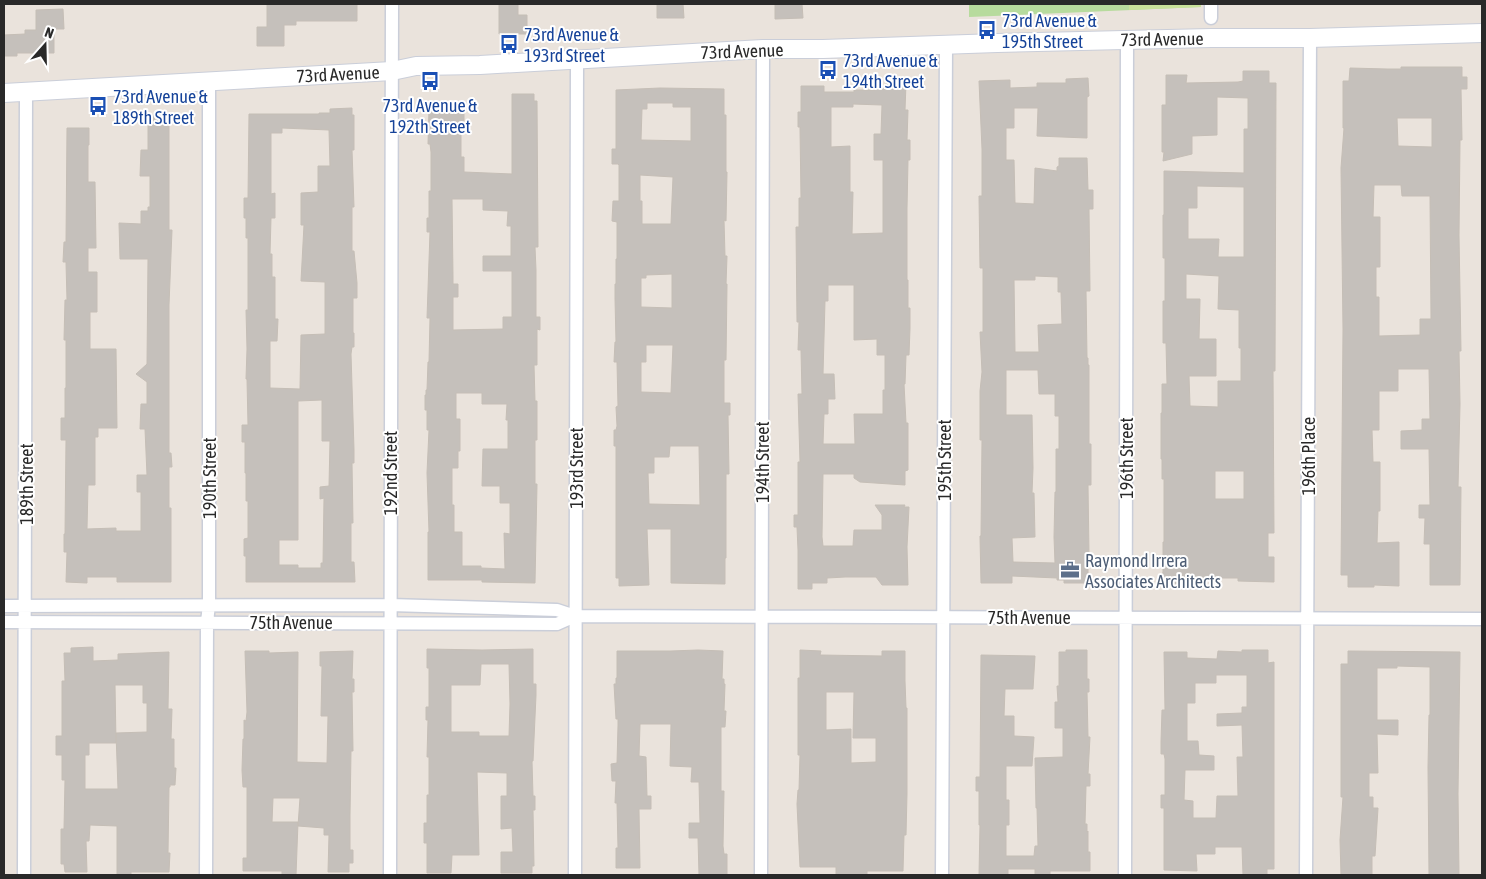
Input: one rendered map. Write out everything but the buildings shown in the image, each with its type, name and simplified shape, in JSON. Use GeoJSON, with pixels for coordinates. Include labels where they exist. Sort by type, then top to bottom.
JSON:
{"type":"FeatureCollection","features":[{"type":"Feature","properties":{"kind":"street","name":"192nd Street"},"geometry":{"type":"LineString","coordinates":[[390,875],[392,4]]}},
{"type":"Feature","properties":{"kind":"street"},"geometry":{"type":"LineString","coordinates":[[1211,4],[1211,18]]}},
{"type":"Feature","properties":{"kind":"street","name":"73rd Avenue"},"geometry":{"type":"LineString","coordinates":[[4,93],[209,82],[392,70],[416,66],[480,65],[763,50],[1482,33]]}},
{"type":"Feature","properties":{"kind":"street","name":"196th Place"},"geometry":{"type":"LineString","coordinates":[[1306,875],[1310,38]]}},
{"type":"Feature","properties":{"kind":"street","name":"196th Street"},"geometry":{"type":"LineString","coordinates":[[1125,875],[1127,41]]}},
{"type":"Feature","properties":{"kind":"street","name":"195th Street"},"geometry":{"type":"LineString","coordinates":[[942,875],[946,46]]}},
{"type":"Feature","properties":{"kind":"street","name":"194th Street"},"geometry":{"type":"LineString","coordinates":[[761,875],[763,50]]}},
{"type":"Feature","properties":{"kind":"street","name":"193rd Street"},"geometry":{"type":"LineString","coordinates":[[575,875],[577,60]]}},
{"type":"Feature","properties":{"kind":"street","name":"190th Street"},"geometry":{"type":"LineString","coordinates":[[206,875],[207,622],[209,605],[209,82]]}},
{"type":"Feature","properties":{"kind":"street","name":"189th Street"},"geometry":{"type":"LineString","coordinates":[[24,875],[26,92]]}},
{"type":"Feature","properties":{"kind":"street","name":"75th Avenue"},"geometry":{"type":"LineString","coordinates":[[4,606],[390,605],[557,610],[575,616],[1482,618]]}},
{"type":"Feature","properties":{"kind":"street","name":"75th Avenue"},"geometry":{"type":"LineString","coordinates":[[4,622],[557,624],[575,616]]}},
{"type":"Feature","properties":{"kind":"green space"},"geometry":{"type":"Polygon","coordinates":[[[969,4],[1201,4],[1201,7],[969,17],[969,4]]]}},
{"type":"Feature","properties":{"kind":"green space"},"geometry":{"type":"Polygon","coordinates":[[[1129,4],[1201,4],[1201,7],[1129,10],[1129,4]]]}},
{"type":"Feature","properties":{"kind":"place","name":"73rd Avenue & 195th Street"},"geometry":{"type":"Point","coordinates":[987,30]}},
{"type":"Feature","properties":{"kind":"place","name":"73rd Avenue & 193rd Street"},"geometry":{"type":"Point","coordinates":[509,44]}},
{"type":"Feature","properties":{"kind":"place","name":"73rd Avenue & 194th Street"},"geometry":{"type":"Point","coordinates":[828,70]}},
{"type":"Feature","properties":{"kind":"place","name":"73rd Avenue & 192th Street"},"geometry":{"type":"Point","coordinates":[430,81]}},
{"type":"Feature","properties":{"kind":"place","name":"73rd Avenue & 189th Street"},"geometry":{"type":"Point","coordinates":[98,106]}},
{"type":"Feature","properties":{"kind":"place","name":"Raymond Irrera Associates Architects"},"geometry":{"type":"Point","coordinates":[1070,570]}}]}
